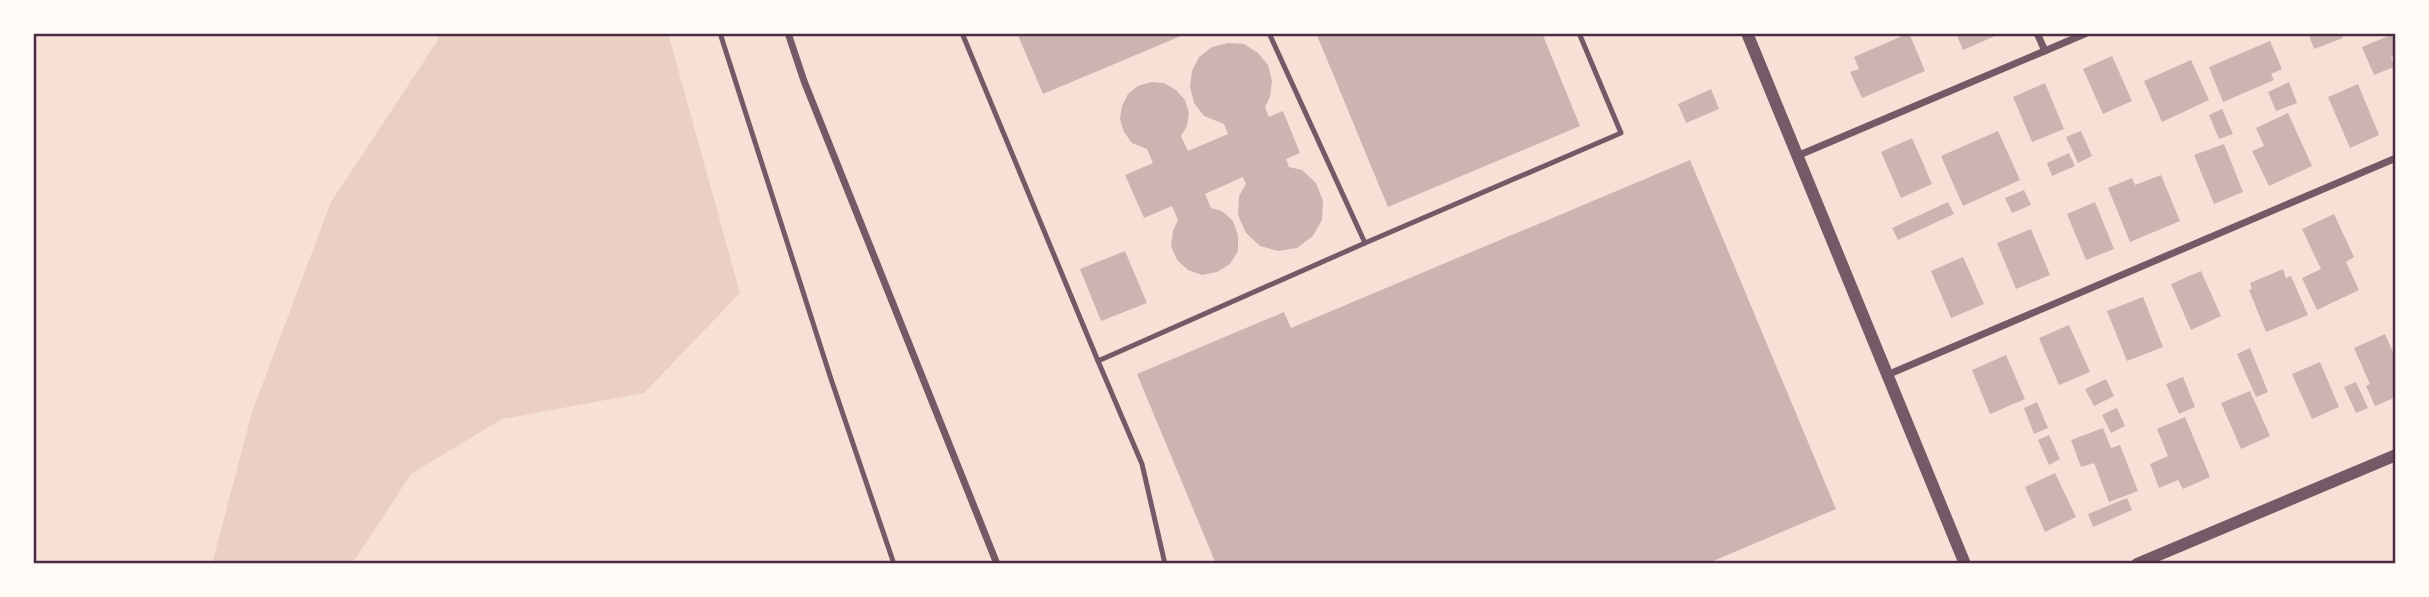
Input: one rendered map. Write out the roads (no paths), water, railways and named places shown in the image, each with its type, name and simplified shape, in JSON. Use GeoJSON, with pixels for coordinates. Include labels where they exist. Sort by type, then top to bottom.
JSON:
{"type":"FeatureCollection","features":[{"type":"Feature","properties":{"kind":"street"},"geometry":{"type":"LineString","coordinates":[[788,33],[804,80],[997,564]]}},
{"type":"Feature","properties":{"kind":"street"},"geometry":{"type":"LineString","coordinates":[[1747,33],[1965,564]]}},
{"type":"Feature","properties":{"kind":"street"},"geometry":{"type":"LineString","coordinates":[[2037,33],[2045,51]]}},
{"type":"Feature","properties":{"kind":"street"},"geometry":{"type":"LineString","coordinates":[[1797,156],[2087,33]]}},
{"type":"Feature","properties":{"kind":"street"},"geometry":{"type":"LineString","coordinates":[[1887,375],[2396,158]]}},
{"type":"Feature","properties":{"kind":"street"},"geometry":{"type":"LineString","coordinates":[[2137,564],[2396,455]]}},
{"type":"Feature","properties":{"kind":"lane"},"geometry":{"type":"LineString","coordinates":[[720,33],[894,564]]}},
{"type":"Feature","properties":{"kind":"lane"},"geometry":{"type":"LineString","coordinates":[[962,33],[1143,464],[1165,564]]}},
{"type":"Feature","properties":{"kind":"lane"},"geometry":{"type":"LineString","coordinates":[[1269,33],[1365,243]]}},
{"type":"Feature","properties":{"kind":"lane"},"geometry":{"type":"LineString","coordinates":[[1098,361],[1621,133],[1579,33]]}}]}
